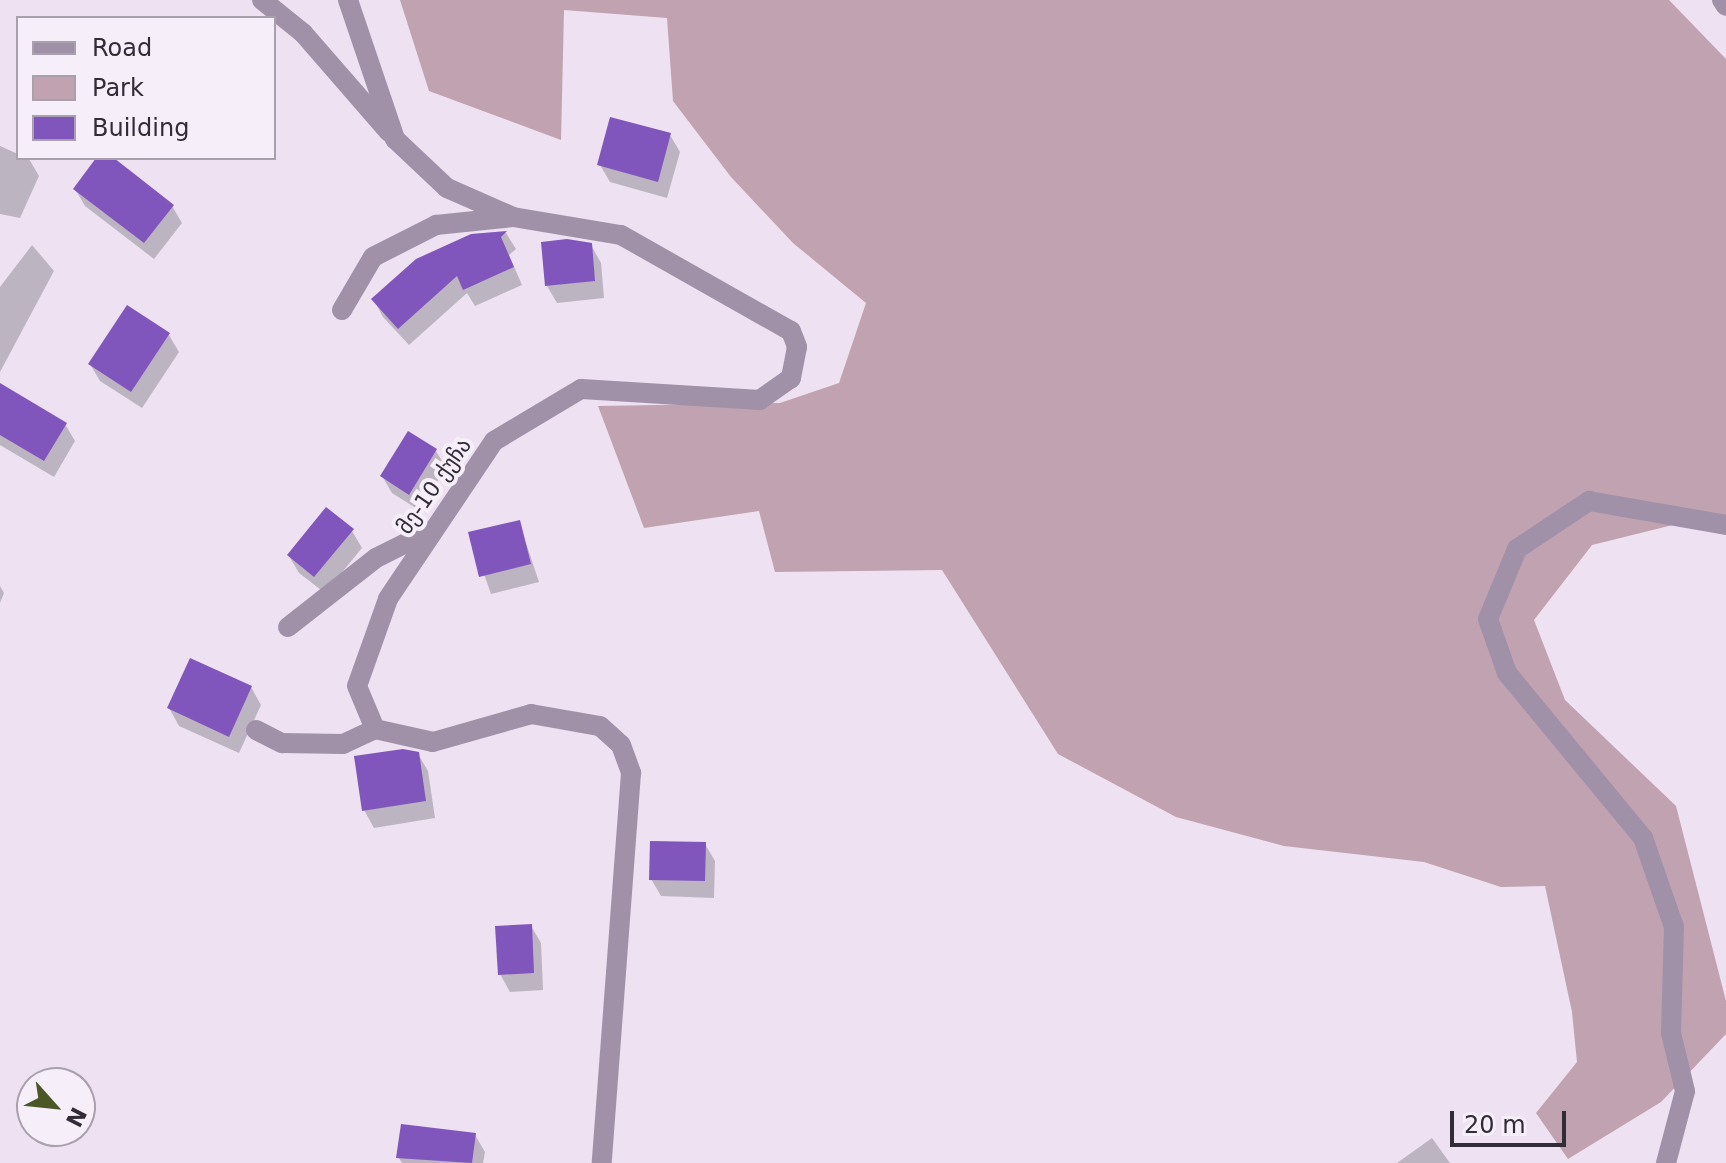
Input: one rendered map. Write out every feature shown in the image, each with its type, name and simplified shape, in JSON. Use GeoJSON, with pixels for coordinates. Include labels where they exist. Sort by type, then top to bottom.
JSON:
{"type":"FeatureCollection","features":[{"type":"Feature","properties":{"kind":"street"},"geometry":{"type":"LineString","coordinates":[[262,0],[303,33],[395,139]]}},
{"type":"Feature","properties":{"kind":"street","name":"მე-10 ქუჩა"},"geometry":{"type":"LineString","coordinates":[[348,0],[395,139],[447,188],[513,217],[621,235],[727,290],[791,331],[797,347],[791,378],[760,400],[581,389],[494,441],[430,531],[388,599],[357,686],[375,729]]}},
{"type":"Feature","properties":{"kind":"street"},"geometry":{"type":"LineString","coordinates":[[1722,0],[1726,6]]}},
{"type":"Feature","properties":{"kind":"street"},"geometry":{"type":"LineString","coordinates":[[342,310],[373,257],[436,225],[513,217]]}},
{"type":"Feature","properties":{"kind":"street"},"geometry":{"type":"LineString","coordinates":[[1666,1163],[1685,1091],[1671,1033],[1674,927],[1643,838],[1507,673],[1488,619],[1517,549],[1589,501],[1726,525]]}},
{"type":"Feature","properties":{"kind":"street"},"geometry":{"type":"LineString","coordinates":[[288,627],[376,558],[430,531]]}},
{"type":"Feature","properties":{"kind":"street"},"geometry":{"type":"LineString","coordinates":[[256,730],[282,743],[343,744],[375,729],[433,742],[531,714],[600,726],[621,745],[631,773],[602,1163]]}},
{"type":"Feature","properties":{"kind":"green space"},"geometry":{"type":"Polygon","coordinates":[[[400,0],[1669,0],[1726,59],[1726,523],[1701,518],[1592,545],[1534,620],[1565,700],[1676,806],[1726,1001],[1726,1034],[1661,1102],[1568,1159],[1536,1113],[1577,1062],[1572,1012],[1545,886],[1501,887],[1424,862],[1284,846],[1176,817],[1058,754],[942,570],[775,572],[759,511],[644,528],[598,406],[780,403],[839,383],[866,303],[793,243],[731,177],[673,101],[667,18],[564,10],[561,140],[429,91],[400,0]]]}},
{"type":"Feature","properties":{"kind":"building"},"geometry":{"type":"Polygon","coordinates":[[[610,117],[671,133],[658,182],[597,165],[610,117]]]}},
{"type":"Feature","properties":{"kind":"building"},"geometry":{"type":"Polygon","coordinates":[[[95,160],[117,160],[174,205],[144,243],[73,189],[95,160]]]}},
{"type":"Feature","properties":{"kind":"building"},"geometry":{"type":"Polygon","coordinates":[[[507,231],[501,237],[514,267],[463,290],[457,276],[398,329],[371,299],[416,259],[471,234],[507,231]]]}},
{"type":"Feature","properties":{"kind":"building"},"geometry":{"type":"Polygon","coordinates":[[[567,239],[592,243],[595,281],[545,286],[541,242],[567,239]]]}},
{"type":"Feature","properties":{"kind":"building"},"geometry":{"type":"Polygon","coordinates":[[[127,305],[170,333],[131,392],[88,364],[127,305]]]}},
{"type":"Feature","properties":{"kind":"building"},"geometry":{"type":"Polygon","coordinates":[[[0,383],[67,423],[44,461],[0,435],[0,383]]]}},
{"type":"Feature","properties":{"kind":"building"},"geometry":{"type":"Polygon","coordinates":[[[408,431],[437,449],[409,495],[380,476],[408,431]]]}},
{"type":"Feature","properties":{"kind":"building"},"geometry":{"type":"Polygon","coordinates":[[[326,507],[354,529],[314,577],[287,555],[326,507]]]}},
{"type":"Feature","properties":{"kind":"building"},"geometry":{"type":"Polygon","coordinates":[[[520,520],[531,564],[479,577],[468,532],[520,520]]]}},
{"type":"Feature","properties":{"kind":"building"},"geometry":{"type":"Polygon","coordinates":[[[190,658],[252,686],[229,737],[167,708],[190,658]]]}},
{"type":"Feature","properties":{"kind":"building"},"geometry":{"type":"Polygon","coordinates":[[[403,749],[419,752],[426,801],[362,811],[354,756],[403,749]]]}},
{"type":"Feature","properties":{"kind":"building"},"geometry":{"type":"Polygon","coordinates":[[[650,841],[706,842],[705,881],[649,880],[650,841]]]}},
{"type":"Feature","properties":{"kind":"building"},"geometry":{"type":"Polygon","coordinates":[[[532,924],[534,973],[498,975],[495,926],[532,924]]]}},
{"type":"Feature","properties":{"kind":"building"},"geometry":{"type":"Polygon","coordinates":[[[401,1124],[476,1133],[472,1163],[396,1158],[401,1124]]]}}]}
